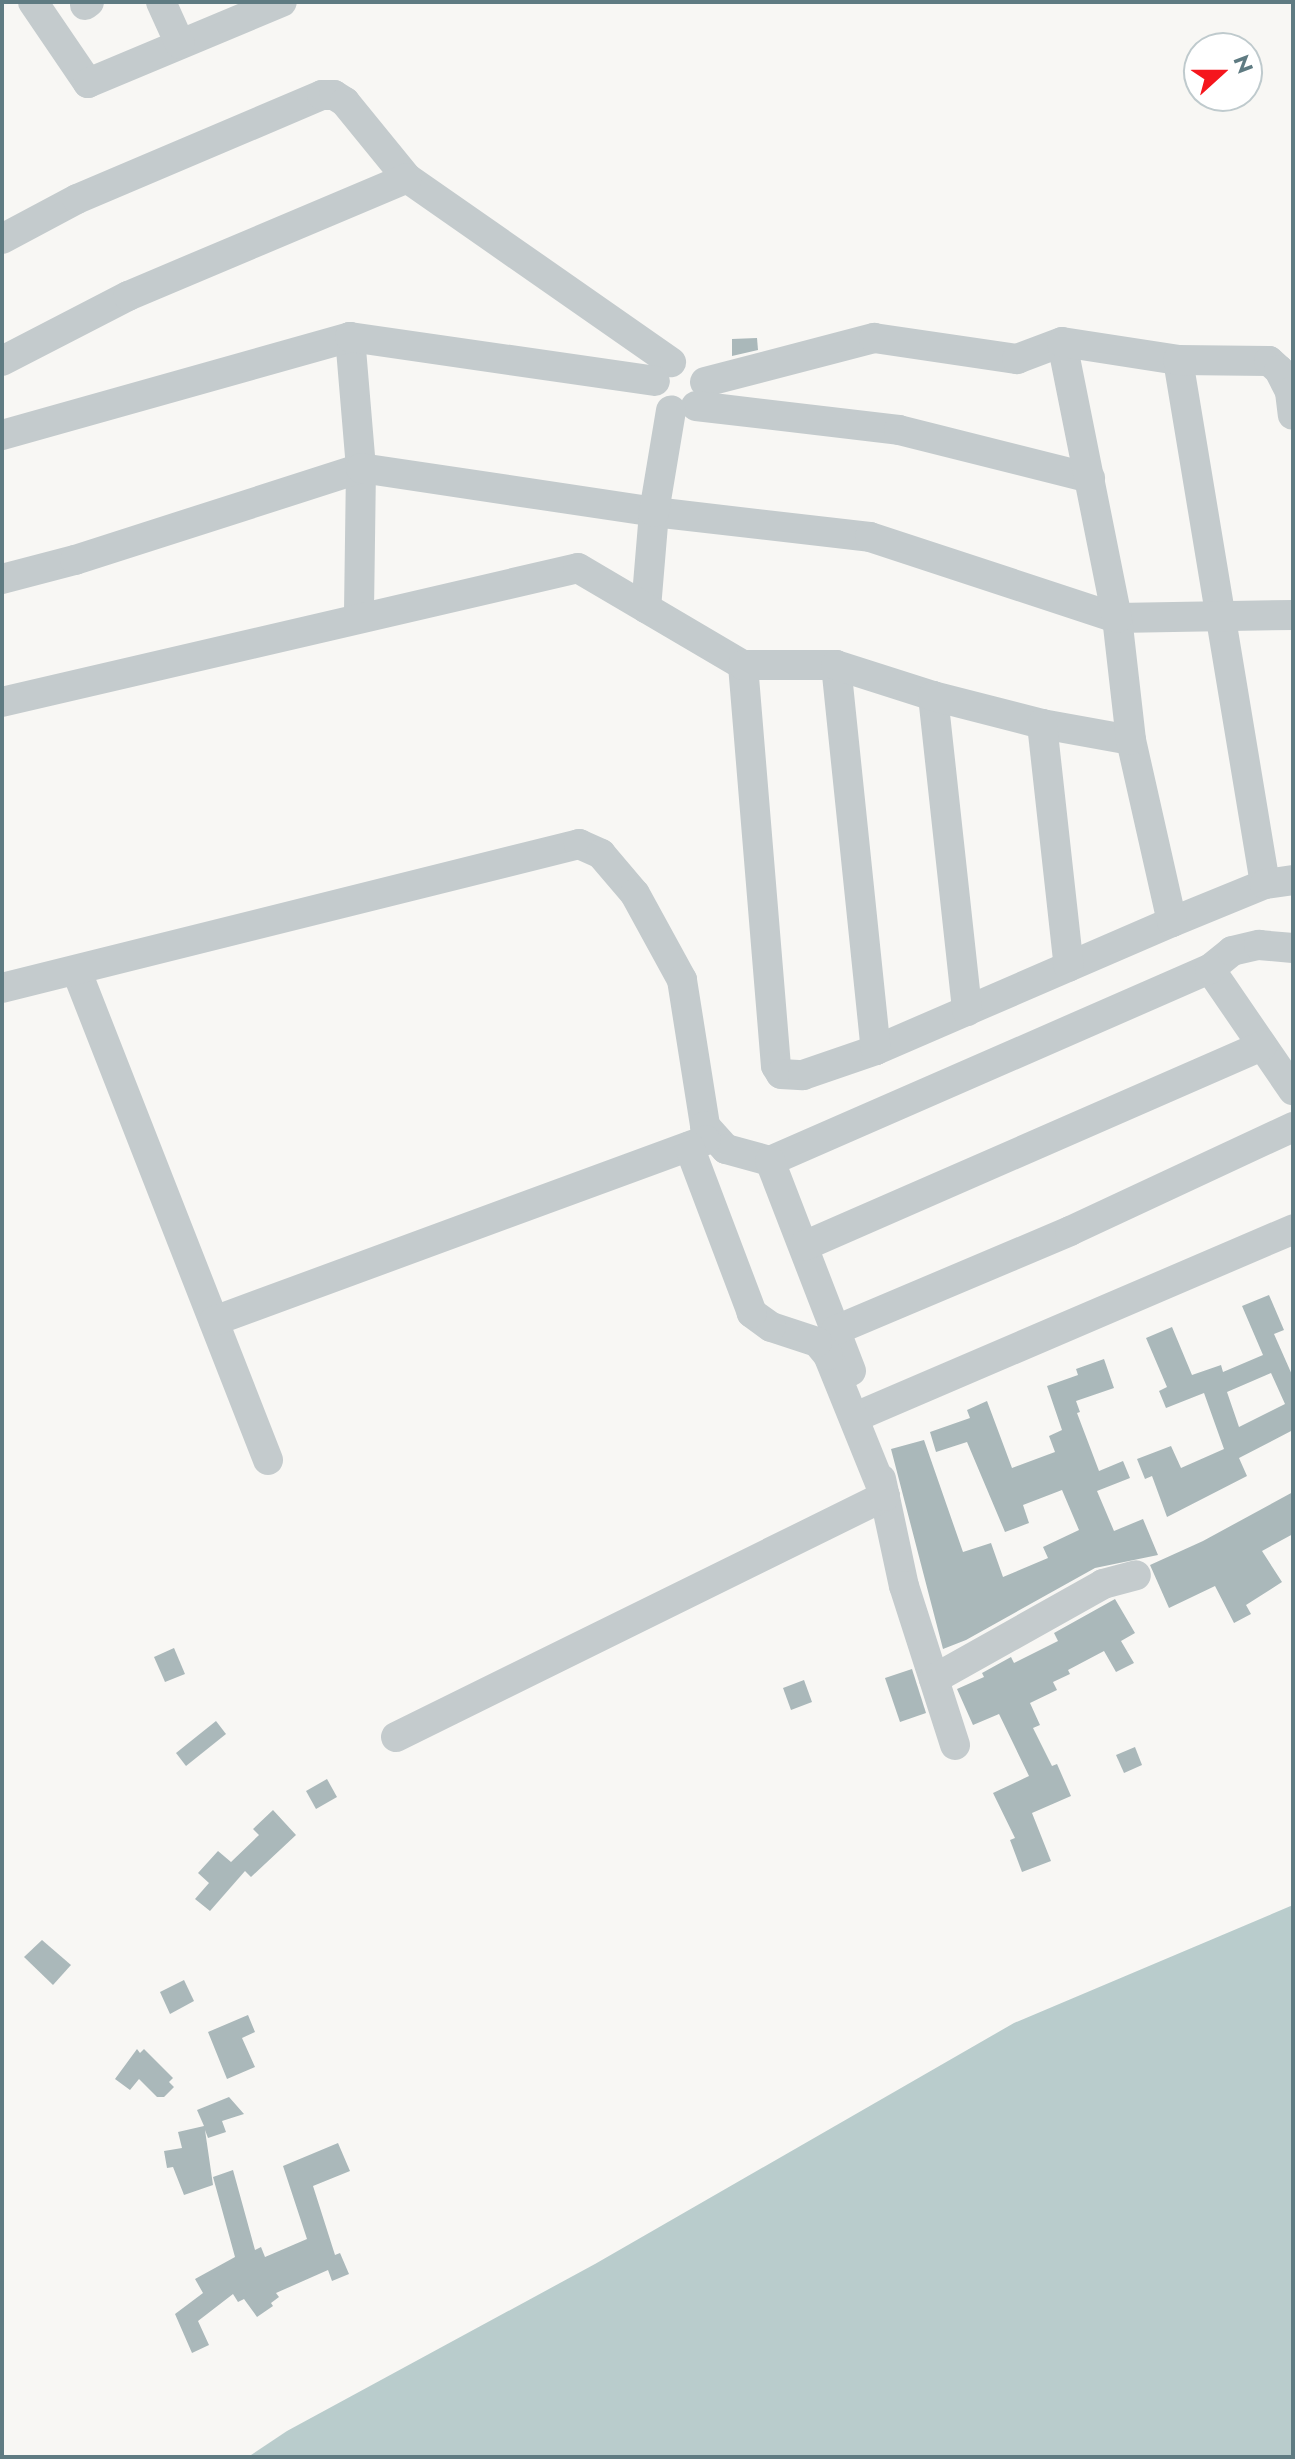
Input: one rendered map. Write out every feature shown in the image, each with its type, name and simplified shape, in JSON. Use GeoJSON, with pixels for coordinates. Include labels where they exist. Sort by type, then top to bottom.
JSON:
{"type":"FeatureCollection","features":[{"type":"Feature","properties":{"kind":"street"},"geometry":{"type":"LineString","coordinates":[[33,2],[88,83],[282,2]]}},
{"type":"Feature","properties":{"kind":"street"},"geometry":{"type":"LineString","coordinates":[[161,2],[180,44]]}},
{"type":"Feature","properties":{"kind":"street"},"geometry":{"type":"LineString","coordinates":[[2,239],[77,199],[322,95],[334,95],[345,102],[407,178],[663,371]]}},
{"type":"Feature","properties":{"kind":"street"},"geometry":{"type":"LineString","coordinates":[[2,361],[128,296],[407,178]]}},
{"type":"Feature","properties":{"kind":"street"},"geometry":{"type":"LineString","coordinates":[[350,337],[361,468],[359,618]]}},
{"type":"Feature","properties":{"kind":"street"},"geometry":{"type":"LineString","coordinates":[[2,435],[350,337],[663,371],[680,360],[696,366],[690,399],[654,512],[646,608]]}},
{"type":"Feature","properties":{"kind":"street"},"geometry":{"type":"LineString","coordinates":[[690,399],[874,338],[1017,359],[1062,342],[1178,360],[1269,361],[1279,370],[1290,392],[1293,415]]}},
{"type":"Feature","properties":{"kind":"street"},"geometry":{"type":"LineString","coordinates":[[1062,342],[1117,618],[1131,740],[1172,922]]}},
{"type":"Feature","properties":{"kind":"street"},"geometry":{"type":"LineString","coordinates":[[743,665],[776,1066],[781,1074],[793,1077],[876,1050],[1172,922],[1279,882],[1222,618],[1178,360]]}},
{"type":"Feature","properties":{"kind":"street"},"geometry":{"type":"LineString","coordinates":[[663,371],[658,398],[690,399],[899,430],[1090,478]]}},
{"type":"Feature","properties":{"kind":"street"},"geometry":{"type":"LineString","coordinates":[[2,579],[75,560],[361,468],[654,512],[870,537],[1117,618],[1293,615]]}},
{"type":"Feature","properties":{"kind":"street"},"geometry":{"type":"LineString","coordinates":[[2,702],[578,568],[743,665],[836,665],[933,696],[1042,724],[1131,740]]}},
{"type":"Feature","properties":{"kind":"street"},"geometry":{"type":"LineString","coordinates":[[836,665],[876,1050]]}},
{"type":"Feature","properties":{"kind":"street"},"geometry":{"type":"LineString","coordinates":[[933,696],[967,1011]]}},
{"type":"Feature","properties":{"kind":"street"},"geometry":{"type":"LineString","coordinates":[[1042,724],[1069,967]]}},
{"type":"Feature","properties":{"kind":"street"},"geometry":{"type":"LineString","coordinates":[[2,988],[77,972],[579,844],[601,854],[635,894],[682,980],[705,1126],[702,1141],[752,1313],[771,1327],[817,1342],[828,1355],[885,1496]]}},
{"type":"Feature","properties":{"kind":"street"},"geometry":{"type":"LineString","coordinates":[[214,1321],[702,1141],[770,1161],[1210,969],[1232,951],[1259,945],[1293,948]]}},
{"type":"Feature","properties":{"kind":"street"},"geometry":{"type":"LineString","coordinates":[[1210,969],[1293,1090]]}},
{"type":"Feature","properties":{"kind":"street"},"geometry":{"type":"LineString","coordinates":[[77,972],[268,1460]]}},
{"type":"Feature","properties":{"kind":"street"},"geometry":{"type":"LineString","coordinates":[[804,1246],[1262,1046]]}},
{"type":"Feature","properties":{"kind":"street"},"geometry":{"type":"LineString","coordinates":[[836,1330],[1070,1231],[1293,1127]]}},
{"type":"Feature","properties":{"kind":"street"},"geometry":{"type":"LineString","coordinates":[[770,1161],[867,1412],[904,1586],[955,1745]]}},
{"type":"Feature","properties":{"kind":"street"},"geometry":{"type":"LineString","coordinates":[[867,1412],[1293,1229]]}},
{"type":"Feature","properties":{"kind":"street"},"geometry":{"type":"LineString","coordinates":[[396,1737],[885,1496]]}},
{"type":"Feature","properties":{"kind":"street"},"geometry":{"type":"LineString","coordinates":[[934,1679],[1103,1584],[1136,1575]]}},
{"type":"Feature","properties":{"kind":"shaded area"},"geometry":{"type":"Polygon","coordinates":[[[1293,1905],[1293,2457],[248,2457],[287,2431],[595,2264],[1014,2023],[1293,1905]]]}},
{"type":"Feature","properties":{"kind":"building"},"geometry":{"type":"Polygon","coordinates":[[[757,338],[758,350],[732,356],[732,339],[757,338]]]}},
{"type":"Feature","properties":{"kind":"building"},"geometry":{"type":"Polygon","coordinates":[[[1269,1295],[1284,1330],[1274,1334],[1293,1377],[1293,1430],[1239,1458],[1247,1476],[1167,1517],[1152,1476],[1145,1479],[1137,1459],[1171,1446],[1181,1468],[1224,1449],[1204,1393],[1166,1408],[1159,1391],[1167,1387],[1146,1338],[1172,1327],[1192,1375],[1221,1365],[1223,1372],[1263,1355],[1242,1306],[1269,1295]],[[1271,1373],[1227,1392],[1239,1427],[1285,1404],[1271,1373]]]}},
{"type":"Feature","properties":{"kind":"building"},"geometry":{"type":"Polygon","coordinates":[[[1104,1359],[1114,1388],[1076,1401],[1080,1412],[1077,1413],[1099,1471],[1123,1461],[1130,1478],[1097,1491],[1114,1531],[1143,1519],[1158,1555],[1095,1568],[966,1640],[943,1649],[891,1449],[924,1440],[963,1552],[991,1543],[1003,1577],[1048,1558],[1043,1547],[1079,1530],[1062,1490],[1023,1505],[1029,1523],[1005,1532],[967,1442],[936,1452],[930,1432],[970,1418],[967,1410],[987,1401],[1012,1468],[1055,1452],[1049,1436],[1062,1430],[1047,1386],[1078,1375],[1076,1369],[1104,1359]]]}},
{"type":"Feature","properties":{"kind":"building"},"geometry":{"type":"Polygon","coordinates":[[[1293,1492],[1293,1534],[1262,1551],[1282,1582],[1246,1605],[1251,1614],[1234,1623],[1215,1586],[1169,1608],[1150,1565],[1203,1541],[1293,1492]]]}},
{"type":"Feature","properties":{"kind":"building"},"geometry":{"type":"Polygon","coordinates":[[[1115,1599],[1135,1633],[1121,1641],[1134,1663],[1116,1672],[1104,1651],[1068,1670],[1070,1674],[1053,1682],[1057,1690],[1030,1703],[1040,1725],[1033,1728],[1052,1766],[1057,1764],[1071,1796],[1032,1813],[1051,1861],[1022,1872],[1010,1840],[1015,1838],[993,1793],[1029,1776],[999,1714],[973,1725],[957,1689],[984,1677],[982,1673],[1011,1657],[1014,1663],[1058,1641],[1054,1633],[1115,1599]]]}},
{"type":"Feature","properties":{"kind":"building"},"geometry":{"type":"Polygon","coordinates":[[[174,1648],[185,1674],[165,1682],[154,1657],[174,1648]]]}},
{"type":"Feature","properties":{"kind":"building"},"geometry":{"type":"Polygon","coordinates":[[[912,1669],[926,1713],[900,1722],[885,1678],[912,1669]]]}},
{"type":"Feature","properties":{"kind":"building"},"geometry":{"type":"Polygon","coordinates":[[[804,1680],[812,1702],[791,1710],[783,1688],[804,1680]]]}},
{"type":"Feature","properties":{"kind":"building"},"geometry":{"type":"Polygon","coordinates":[[[216,1721],[226,1734],[186,1766],[176,1753],[216,1721]]]}},
{"type":"Feature","properties":{"kind":"building"},"geometry":{"type":"Polygon","coordinates":[[[1135,1747],[1142,1765],[1124,1773],[1116,1755],[1135,1747]]]}},
{"type":"Feature","properties":{"kind":"building"},"geometry":{"type":"Polygon","coordinates":[[[327,1779],[337,1797],[316,1809],[306,1791],[327,1779]]]}},
{"type":"Feature","properties":{"kind":"building"},"geometry":{"type":"Polygon","coordinates":[[[273,1810],[296,1835],[251,1877],[245,1871],[210,1911],[195,1899],[209,1883],[198,1873],[218,1851],[231,1862],[259,1835],[253,1829],[273,1810]]]}},
{"type":"Feature","properties":{"kind":"building"},"geometry":{"type":"Polygon","coordinates":[[[42,1940],[71,1965],[53,1985],[24,1957],[42,1940]]]}},
{"type":"Feature","properties":{"kind":"building"},"geometry":{"type":"Polygon","coordinates":[[[184,1980],[194,2001],[170,2014],[160,1992],[184,1980]]]}},
{"type":"Feature","properties":{"kind":"building"},"geometry":{"type":"Polygon","coordinates":[[[248,2015],[255,2032],[242,2038],[255,2067],[227,2079],[208,2032],[248,2015]]]}},
{"type":"Feature","properties":{"kind":"building"},"geometry":{"type":"Polygon","coordinates":[[[137,2049],[140,2053],[144,2049],[173,2078],[169,2082],[174,2087],[164,2097],[157,2097],[139,2079],[130,2090],[115,2079],[137,2049]]]}},
{"type":"Feature","properties":{"kind":"building"},"geometry":{"type":"Polygon","coordinates":[[[229,2097],[244,2114],[222,2121],[226,2132],[208,2138],[205,2130],[213,2185],[184,2195],[173,2167],[167,2168],[164,2151],[182,2148],[178,2132],[204,2126],[197,2110],[229,2097]]]}},
{"type":"Feature","properties":{"kind":"building"},"geometry":{"type":"Polygon","coordinates":[[[338,2143],[350,2171],[313,2186],[335,2255],[340,2253],[349,2274],[332,2281],[328,2270],[276,2293],[279,2297],[271,2303],[273,2306],[257,2317],[244,2299],[238,2302],[233,2294],[198,2321],[209,2345],[192,2353],[175,2314],[203,2293],[195,2279],[235,2257],[213,2177],[233,2170],[255,2250],[261,2247],[265,2257],[307,2239],[283,2166],[338,2143]]]}}]}
